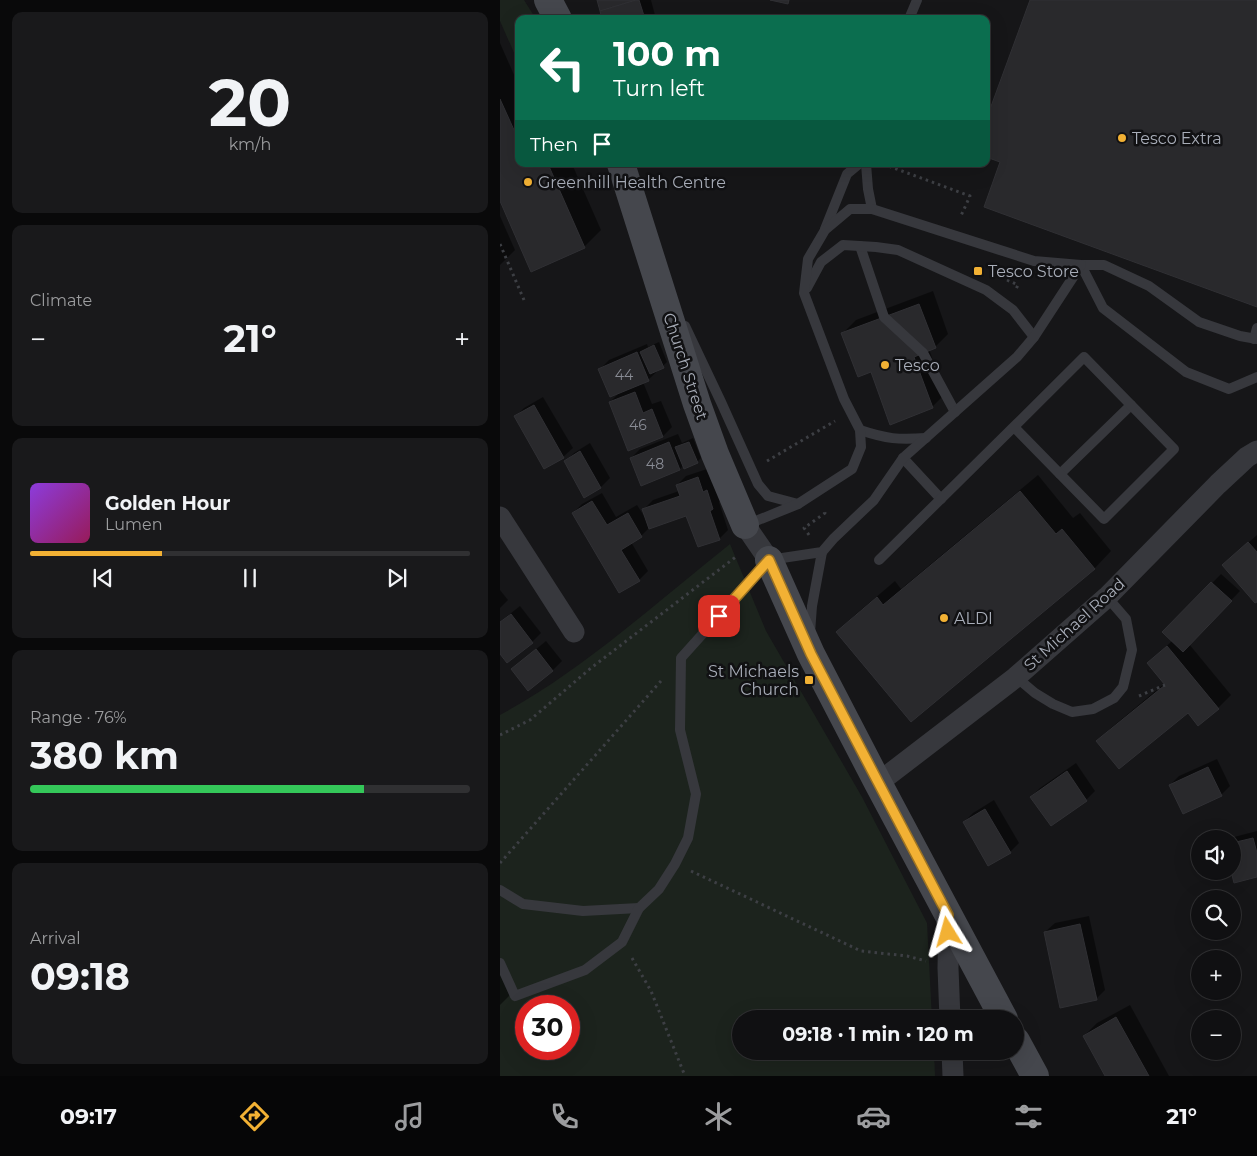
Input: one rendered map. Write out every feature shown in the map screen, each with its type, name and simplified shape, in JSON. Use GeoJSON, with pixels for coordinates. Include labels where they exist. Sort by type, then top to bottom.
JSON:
{"type":"FeatureCollection","features":[{"type":"Feature","properties":{"kind":"street"},"geometry":{"type":"LineString","coordinates":[[548,0],[556,15]]}},
{"type":"Feature","properties":{"kind":"street","name":"Church Street"},"geometry":{"type":"LineString","coordinates":[[622,167],[697,404],[715,454],[746,525],[769,560]]}},
{"type":"Feature","properties":{"kind":"street","name":"St Michael Road"},"geometry":{"type":"LineString","coordinates":[[878,782],[1016,677],[1107,597],[1218,484],[1247,457],[1257,452]]}},
{"type":"Feature","properties":{"kind":"street"},"geometry":{"type":"LineString","coordinates":[[500,516],[574,632]]}},
{"type":"Feature","properties":{"kind":"street"},"geometry":{"type":"LineString","coordinates":[[769,560],[809,649],[999,1010]]}},
{"type":"Feature","properties":{"kind":"street"},"geometry":{"type":"LineString","coordinates":[[948,915],[950,1010]]}},
{"type":"Feature","properties":{"kind":"street"},"geometry":{"type":"LineString","coordinates":[[1024,1056],[1035,1076]]}},
{"type":"Feature","properties":{"kind":"street"},"geometry":{"type":"LineString","coordinates":[[952,1060],[953,1076]]}},
{"type":"Feature","properties":{"kind":"lane"},"geometry":{"type":"LineString","coordinates":[[910,15],[916,0]]}},
{"type":"Feature","properties":{"kind":"lane"},"geometry":{"type":"LineString","coordinates":[[746,525],[798,504],[852,470],[861,447],[860,430],[844,399],[804,293],[808,259],[825,230],[847,174],[855,167]]}},
{"type":"Feature","properties":{"kind":"lane"},"geometry":{"type":"LineString","coordinates":[[866,167],[872,209]]}},
{"type":"Feature","properties":{"kind":"lane"},"geometry":{"type":"LineString","coordinates":[[825,230],[850,209],[872,209],[1034,260],[1080,265],[1104,265],[1149,286],[1199,322],[1255,339],[1257,328]]}},
{"type":"Feature","properties":{"kind":"lane"},"geometry":{"type":"LineString","coordinates":[[804,293],[821,262],[843,245],[898,250],[986,290],[1013,310],[1034,336]]}},
{"type":"Feature","properties":{"kind":"lane"},"geometry":{"type":"LineString","coordinates":[[860,246],[884,317],[923,353],[955,412]]}},
{"type":"Feature","properties":{"kind":"lane"},"geometry":{"type":"LineString","coordinates":[[650,254],[758,484],[768,496],[798,504]]}},
{"type":"Feature","properties":{"kind":"lane"},"geometry":{"type":"LineString","coordinates":[[809,649],[812,606],[822,552],[874,500],[902,458],[1017,357],[1034,336],[1080,265]]}},
{"type":"Feature","properties":{"kind":"lane"},"geometry":{"type":"LineString","coordinates":[[1080,265],[1104,308],[1186,372],[1228,389],[1257,377]]}},
{"type":"Feature","properties":{"kind":"lane"},"geometry":{"type":"LineString","coordinates":[[879,560],[1084,357],[1174,449],[1104,519],[1014,427]]}},
{"type":"Feature","properties":{"kind":"lane"},"geometry":{"type":"LineString","coordinates":[[1060,474],[1131,405]]}},
{"type":"Feature","properties":{"kind":"lane"},"geometry":{"type":"LineString","coordinates":[[860,430],[900,440],[926,438]]}},
{"type":"Feature","properties":{"kind":"lane"},"geometry":{"type":"LineString","coordinates":[[902,458],[941,499]]}},
{"type":"Feature","properties":{"kind":"lane"},"geometry":{"type":"LineString","coordinates":[[500,963],[515,996],[585,970],[622,942],[639,908],[659,889],[675,864],[688,838],[696,794],[680,730],[681,658],[769,560],[822,552]]}},
{"type":"Feature","properties":{"kind":"lane"},"geometry":{"type":"LineString","coordinates":[[1016,677],[1035,693],[1053,704],[1072,712],[1093,709],[1114,698],[1123,686],[1132,650],[1126,619],[1107,597]]}},
{"type":"Feature","properties":{"kind":"lane"},"geometry":{"type":"LineString","coordinates":[[500,890],[523,904],[583,911],[639,908]]}},
{"type":"Feature","properties":{"kind":"path"},"geometry":{"type":"LineString","coordinates":[[890,167],[970,196],[952,234]]}},
{"type":"Feature","properties":{"kind":"path"},"geometry":{"type":"LineString","coordinates":[[500,244],[524,300]]}},
{"type":"Feature","properties":{"kind":"path"},"geometry":{"type":"LineString","coordinates":[[751,470],[851,412]]}},
{"type":"Feature","properties":{"kind":"path"},"geometry":{"type":"LineString","coordinates":[[812,495],[826,513],[804,528],[822,552]]}},
{"type":"Feature","properties":{"kind":"path"},"geometry":{"type":"LineString","coordinates":[[500,735],[530,720],[591,668],[743,551],[769,560]]}},
{"type":"Feature","properties":{"kind":"path"},"geometry":{"type":"LineString","coordinates":[[500,864],[681,658]]}},
{"type":"Feature","properties":{"kind":"path"},"geometry":{"type":"LineString","coordinates":[[675,864],[861,951],[907,956],[948,968]]}},
{"type":"Feature","properties":{"kind":"path"},"geometry":{"type":"LineString","coordinates":[[622,942],[651,991],[685,1076]]}},
{"type":"Feature","properties":{"kind":"shaded area"},"geometry":{"type":"Polygon","coordinates":[[[500,0],[524,0],[533,15],[515,15],[515,55],[500,21],[500,0]]]}},
{"type":"Feature","properties":{"kind":"shaded area"},"geometry":{"type":"Polygon","coordinates":[[[730,544],[766,631],[862,797],[927,923],[932,1010],[732,1010],[732,1060],[934,1060],[935,1076],[500,1076],[500,715],[590,657],[730,544]]]}},
{"type":"Feature","properties":{"kind":"building"},"geometry":{"type":"Polygon","coordinates":[[[597,0],[636,0],[600,11],[597,0]]]}},
{"type":"Feature","properties":{"kind":"building"},"geometry":{"type":"Polygon","coordinates":[[[639,0],[644,15],[601,15],[600,11],[639,0]]]}},
{"type":"Feature","properties":{"kind":"building"},"geometry":{"type":"Polygon","coordinates":[[[770,0],[789,0],[788,4],[770,0]]]}},
{"type":"Feature","properties":{"kind":"building","name":"Tesco Extra"},"geometry":{"type":"Polygon","coordinates":[[[1030,0],[1257,0],[1257,307],[984,207],[1000,162],[990,158],[990,109],[1030,0]]]}},
{"type":"Feature","properties":{"kind":"building","name":"Greenhill Health Centre"},"geometry":{"type":"Polygon","coordinates":[[[500,99],[515,132],[515,167],[549,167],[585,248],[531,272],[500,201],[500,99]]]}},
{"type":"Feature","properties":{"kind":"building","name":"Tesco"},"geometry":{"type":"Polygon","coordinates":[[[919,304],[936,348],[914,357],[933,408],[890,425],[871,372],[858,377],[841,333],[919,304]]]}},
{"type":"Feature","properties":{"kind":"building"},"geometry":{"type":"Polygon","coordinates":[[[654,345],[664,368],[650,374],[640,352],[654,345]]]}},
{"type":"Feature","properties":{"kind":"building"},"geometry":{"type":"Polygon","coordinates":[[[637,352],[649,381],[610,397],[598,369],[637,352]]]}},
{"type":"Feature","properties":{"kind":"building"},"geometry":{"type":"Polygon","coordinates":[[[635,392],[643,413],[652,409],[663,437],[628,451],[609,402],[635,392]]]}},
{"type":"Feature","properties":{"kind":"building"},"geometry":{"type":"Polygon","coordinates":[[[534,405],[564,458],[544,469],[514,416],[534,405]]]}},
{"type":"Feature","properties":{"kind":"building"},"geometry":{"type":"Polygon","coordinates":[[[669,442],[680,470],[641,486],[630,458],[669,442]]]}},
{"type":"Feature","properties":{"kind":"building"},"geometry":{"type":"Polygon","coordinates":[[[689,442],[698,463],[684,469],[675,447],[689,442]]]}},
{"type":"Feature","properties":{"kind":"building"},"geometry":{"type":"Polygon","coordinates":[[[580,451],[601,488],[584,498],[564,461],[580,451]]]}},
{"type":"Feature","properties":{"kind":"building"},"geometry":{"type":"Polygon","coordinates":[[[698,477],[703,492],[707,490],[713,509],[710,511],[720,540],[698,547],[686,516],[649,529],[642,509],[680,496],[676,485],[698,477]]]}},
{"type":"Feature","properties":{"kind":"building","name":"ALDI"},"geometry":{"type":"Polygon","coordinates":[[[1020,491],[1056,534],[1062,529],[1095,569],[911,722],[836,632],[877,597],[883,605],[1020,491]]]}},
{"type":"Feature","properties":{"kind":"building"},"geometry":{"type":"Polygon","coordinates":[[[592,501],[607,525],[628,513],[642,537],[621,550],[640,581],[619,593],[572,513],[592,501]]]}},
{"type":"Feature","properties":{"kind":"building"},"geometry":{"type":"Polygon","coordinates":[[[1248,542],[1257,552],[1257,602],[1255,603],[1222,565],[1248,542]]]}},
{"type":"Feature","properties":{"kind":"building"},"geometry":{"type":"Polygon","coordinates":[[[1211,582],[1232,601],[1183,652],[1162,632],[1211,582]]]}},
{"type":"Feature","properties":{"kind":"building"},"geometry":{"type":"Polygon","coordinates":[[[511,614],[533,643],[507,663],[500,654],[500,622],[511,614]]]}},
{"type":"Feature","properties":{"kind":"building"},"geometry":{"type":"Polygon","coordinates":[[[1167,646],[1219,709],[1198,726],[1188,713],[1119,769],[1096,741],[1165,685],[1147,663],[1167,646]]]}},
{"type":"Feature","properties":{"kind":"building"},"geometry":{"type":"Polygon","coordinates":[[[536,649],[553,671],[528,691],[511,669],[536,649]]]}},
{"type":"Feature","properties":{"kind":"building"},"geometry":{"type":"Polygon","coordinates":[[[1208,767],[1222,796],[1183,814],[1169,785],[1208,767]]]}},
{"type":"Feature","properties":{"kind":"building"},"geometry":{"type":"Polygon","coordinates":[[[1067,771],[1087,801],[1051,826],[1030,797],[1067,771]]]}},
{"type":"Feature","properties":{"kind":"building"},"geometry":{"type":"Polygon","coordinates":[[[985,809],[1011,853],[988,866],[963,822],[985,809]]]}},
{"type":"Feature","properties":{"kind":"building"},"geometry":{"type":"Polygon","coordinates":[[[1253,838],[1257,853],[1257,877],[1234,883],[1233,880],[1241,880],[1241,841],[1253,838]]]}},
{"type":"Feature","properties":{"kind":"building"},"geometry":{"type":"Polygon","coordinates":[[[1080,924],[1097,1000],[1060,1008],[1044,932],[1080,924]]]}},
{"type":"Feature","properties":{"kind":"building"},"geometry":{"type":"Polygon","coordinates":[[[1116,1017],[1149,1076],[1105,1076],[1083,1036],[1116,1017]]]}},
{"type":"Feature","properties":{"kind":"place","name":"Tesco Extra"},"geometry":{"type":"Point","coordinates":[1122,138]}},
{"type":"Feature","properties":{"kind":"place","name":"Greenhill Health Centre"},"geometry":{"type":"Point","coordinates":[528,182]}},
{"type":"Feature","properties":{"kind":"place","name":"Tesco Store"},"geometry":{"type":"Point","coordinates":[978,271]}},
{"type":"Feature","properties":{"kind":"place","name":"Tesco"},"geometry":{"type":"Point","coordinates":[885,365]}},
{"type":"Feature","properties":{"kind":"place","name":"ALDI"},"geometry":{"type":"Point","coordinates":[944,618]}},
{"type":"Feature","properties":{"kind":"place","name":"St Michaels Church"},"geometry":{"type":"Point","coordinates":[809,680]}},
{"type":"Feature","properties":{"kind":"route"},"geometry":{"type":"LineString","coordinates":[[719,616],[769,560],[811,654],[948,915],[948,932]]}}]}
